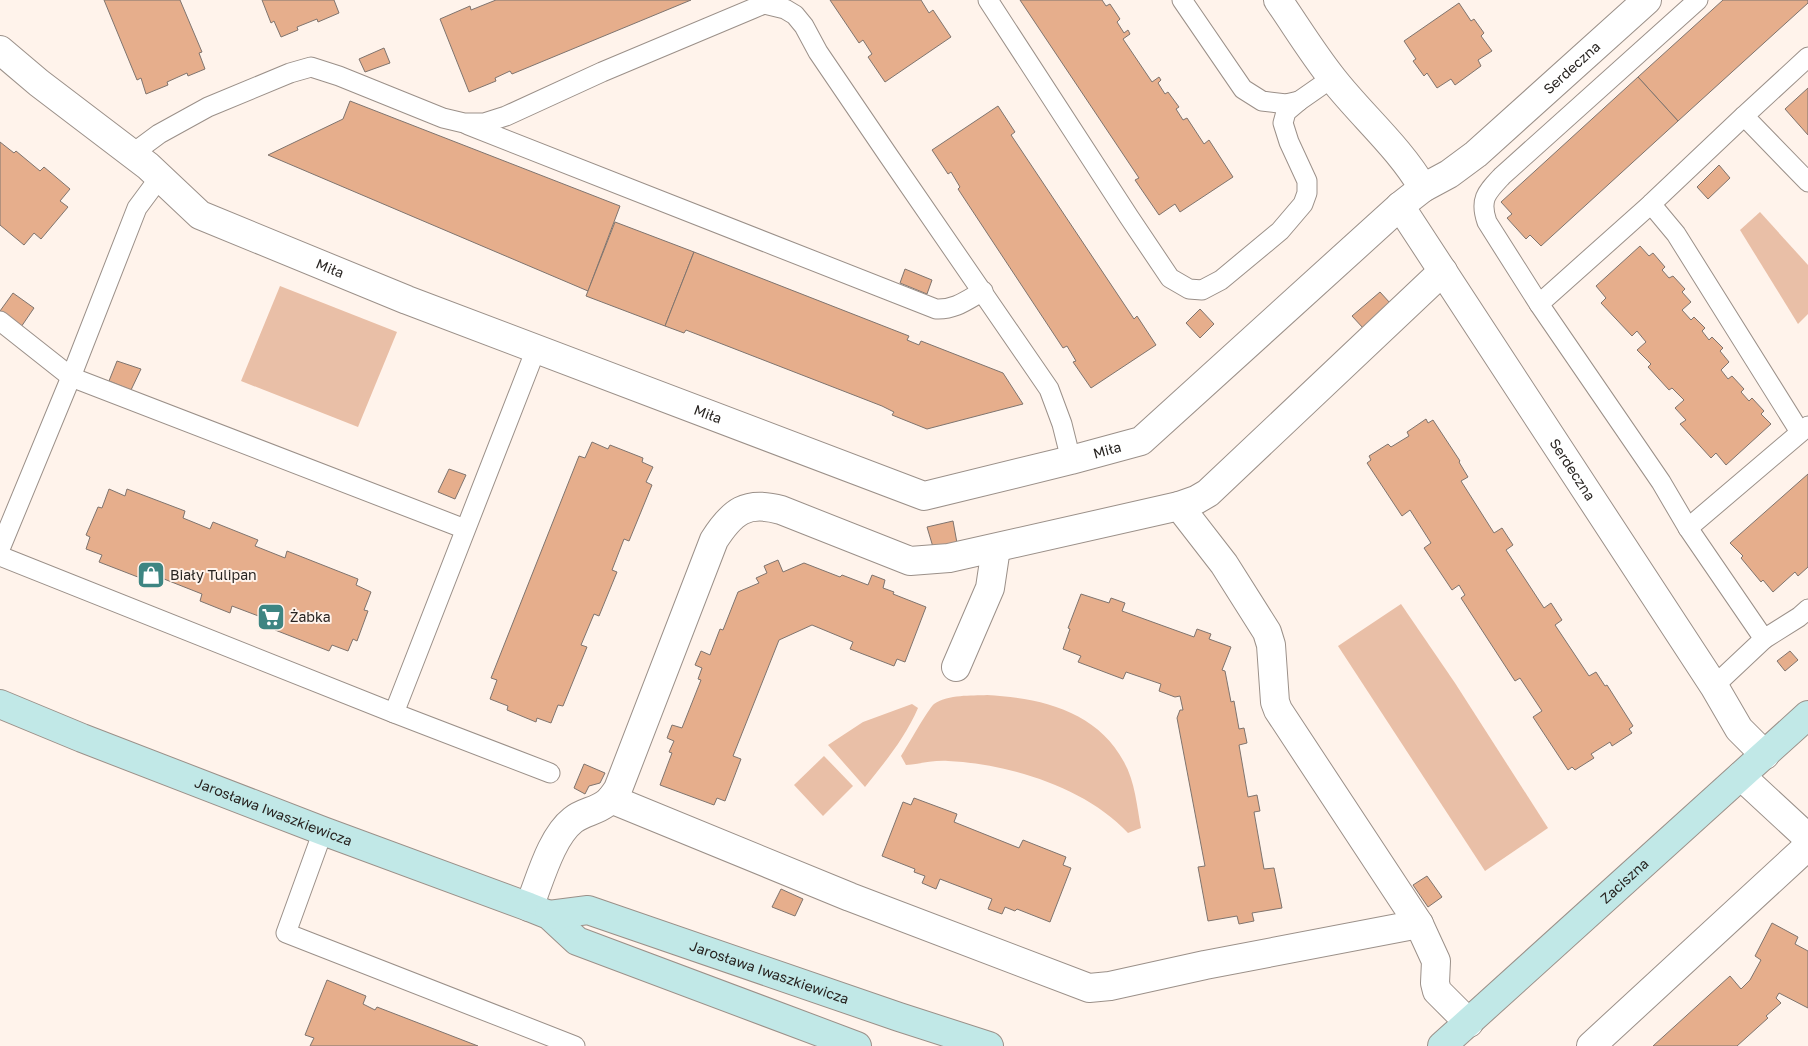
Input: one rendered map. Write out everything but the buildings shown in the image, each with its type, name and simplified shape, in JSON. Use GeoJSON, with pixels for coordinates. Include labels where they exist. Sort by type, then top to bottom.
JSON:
{"type":"FeatureCollection","features":[{"type":"Feature","properties":{"kind":"street"},"geometry":{"type":"LineString","coordinates":[[1278,0],[1332,78],[1398,152],[1423,188]]}},
{"type":"Feature","properties":{"kind":"street","name":"Serdeczna"},"geometry":{"type":"LineString","coordinates":[[1647,0],[1476,154],[1449,174],[1423,188],[1400,206],[1714,686],[1739,729],[1765,755]]}},
{"type":"Feature","properties":{"kind":"street","name":"Miła"},"geometry":{"type":"LineString","coordinates":[[0,50],[39,83],[160,177],[200,215],[407,300],[924,496],[1071,460],[1141,440],[1400,206]]}},
{"type":"Feature","properties":{"kind":"street"},"geometry":{"type":"LineString","coordinates":[[539,911],[554,845],[564,829],[572,820],[604,805],[611,799],[624,776],[714,540],[731,518],[750,506],[768,506],[910,561],[949,558],[1179,506],[1208,493],[1443,271]]}},
{"type":"Feature","properties":{"kind":"street"},"geometry":{"type":"LineString","coordinates":[[1179,506],[1224,564],[1267,632],[1271,645],[1276,702],[1282,717],[1419,924],[1436,961],[1435,983],[1437,991],[1469,1023]]}},
{"type":"Feature","properties":{"kind":"street"},"geometry":{"type":"LineString","coordinates":[[956,667],[990,588],[996,548]]}},
{"type":"Feature","properties":{"kind":"street","name":"Jarosława Iwaszkiewicza"},"geometry":{"type":"LineString","coordinates":[[0,704],[82,738],[323,831],[539,911],[577,941],[857,1046]]}},
{"type":"Feature","properties":{"kind":"street","name":"Zaciszna"},"geometry":{"type":"LineString","coordinates":[[1442,1046],[1741,776],[1806,722]]}},
{"type":"Feature","properties":{"kind":"street"},"geometry":{"type":"LineString","coordinates":[[1741,776],[1808,838]]}},
{"type":"Feature","properties":{"kind":"street"},"geometry":{"type":"LineString","coordinates":[[611,799],[850,897],[1089,988],[1110,986],[1205,965],[1419,924]]}},
{"type":"Feature","properties":{"kind":"street"},"geometry":{"type":"LineString","coordinates":[[1591,1046],[1808,846]]}},
{"type":"Feature","properties":{"kind":"street","name":"Jarosława Iwaszkiewicza"},"geometry":{"type":"LineString","coordinates":[[539,911],[588,910],[989,1046]]}},
{"type":"Feature","properties":{"kind":"lane"},"geometry":{"type":"LineString","coordinates":[[988,0],[1170,278],[1189,289],[1202,290],[1221,280],[1280,231],[1303,204],[1307,193],[1307,181],[1289,142],[1283,123],[1286,112],[1299,100],[1332,78]]}},
{"type":"Feature","properties":{"kind":"lane"},"geometry":{"type":"LineString","coordinates":[[1182,0],[1244,89],[1262,102],[1286,104],[1299,100]]}},
{"type":"Feature","properties":{"kind":"lane"},"geometry":{"type":"LineString","coordinates":[[1698,0],[1502,176],[1486,193],[1483,211],[1487,222],[1539,304],[1661,482],[1688,528],[1764,639]]}},
{"type":"Feature","properties":{"kind":"lane"},"geometry":{"type":"LineString","coordinates":[[464,123],[484,124],[506,116],[602,72],[764,4],[795,15],[877,139],[1050,390],[1062,424],[1071,460]]}},
{"type":"Feature","properties":{"kind":"lane"},"geometry":{"type":"LineString","coordinates":[[1539,304],[1651,204],[1808,57]]}},
{"type":"Feature","properties":{"kind":"lane"},"geometry":{"type":"LineString","coordinates":[[132,154],[159,134],[208,107],[290,73],[311,67],[339,76],[443,118],[464,123],[936,309],[946,310],[956,307],[982,291]]}},
{"type":"Feature","properties":{"kind":"lane"},"geometry":{"type":"LineString","coordinates":[[1744,116],[1808,182]]}},
{"type":"Feature","properties":{"kind":"lane"},"geometry":{"type":"LineString","coordinates":[[0,550],[71,377],[137,208],[160,177]]}},
{"type":"Feature","properties":{"kind":"lane"},"geometry":{"type":"LineString","coordinates":[[1651,204],[1676,234],[1804,429],[1688,528]]}},
{"type":"Feature","properties":{"kind":"lane"},"geometry":{"type":"LineString","coordinates":[[0,321],[71,377],[465,529]]}},
{"type":"Feature","properties":{"kind":"lane"},"geometry":{"type":"LineString","coordinates":[[394,713],[536,349]]}},
{"type":"Feature","properties":{"kind":"lane"},"geometry":{"type":"LineString","coordinates":[[0,556],[394,713],[550,772]]}},
{"type":"Feature","properties":{"kind":"lane"},"geometry":{"type":"LineString","coordinates":[[1714,686],[1764,639],[1800,617],[1808,609]]}},
{"type":"Feature","properties":{"kind":"lane"},"geometry":{"type":"LineString","coordinates":[[323,831],[286,933],[576,1046]]}},
{"type":"Feature","properties":{"kind":"shaded area"},"geometry":{"type":"Polygon","coordinates":[[[1760,212],[1808,265],[1808,314],[1798,324],[1740,230],[1760,212]]]}},
{"type":"Feature","properties":{"kind":"shaded area"},"geometry":{"type":"Polygon","coordinates":[[[280,286],[397,332],[358,427],[241,381],[280,286]]]}},
{"type":"Feature","properties":{"kind":"shaded area"},"geometry":{"type":"Polygon","coordinates":[[[1401,604],[1455,683],[1548,828],[1485,871],[1338,646],[1401,604]]]}},
{"type":"Feature","properties":{"kind":"shaded area"},"geometry":{"type":"Polygon","coordinates":[[[987,695],[1047,704],[1066,710],[1099,730],[1113,745],[1128,769],[1141,828],[1128,833],[1090,803],[1045,781],[1020,773],[996,767],[948,761],[906,765],[901,756],[934,704],[953,697],[987,695]]]}},
{"type":"Feature","properties":{"kind":"shaded area"},"geometry":{"type":"Polygon","coordinates":[[[912,704],[918,708],[907,729],[865,787],[828,745],[863,722],[912,704]]]}},
{"type":"Feature","properties":{"kind":"shaded area"},"geometry":{"type":"Polygon","coordinates":[[[824,756],[853,786],[823,816],[794,785],[824,756]]]}},
{"type":"Feature","properties":{"kind":"place","name":"Biały Tulipan"},"geometry":{"type":"Point","coordinates":[151,575]}},
{"type":"Feature","properties":{"kind":"place","name":"Żabka"},"geometry":{"type":"Point","coordinates":[271,617]}}]}
